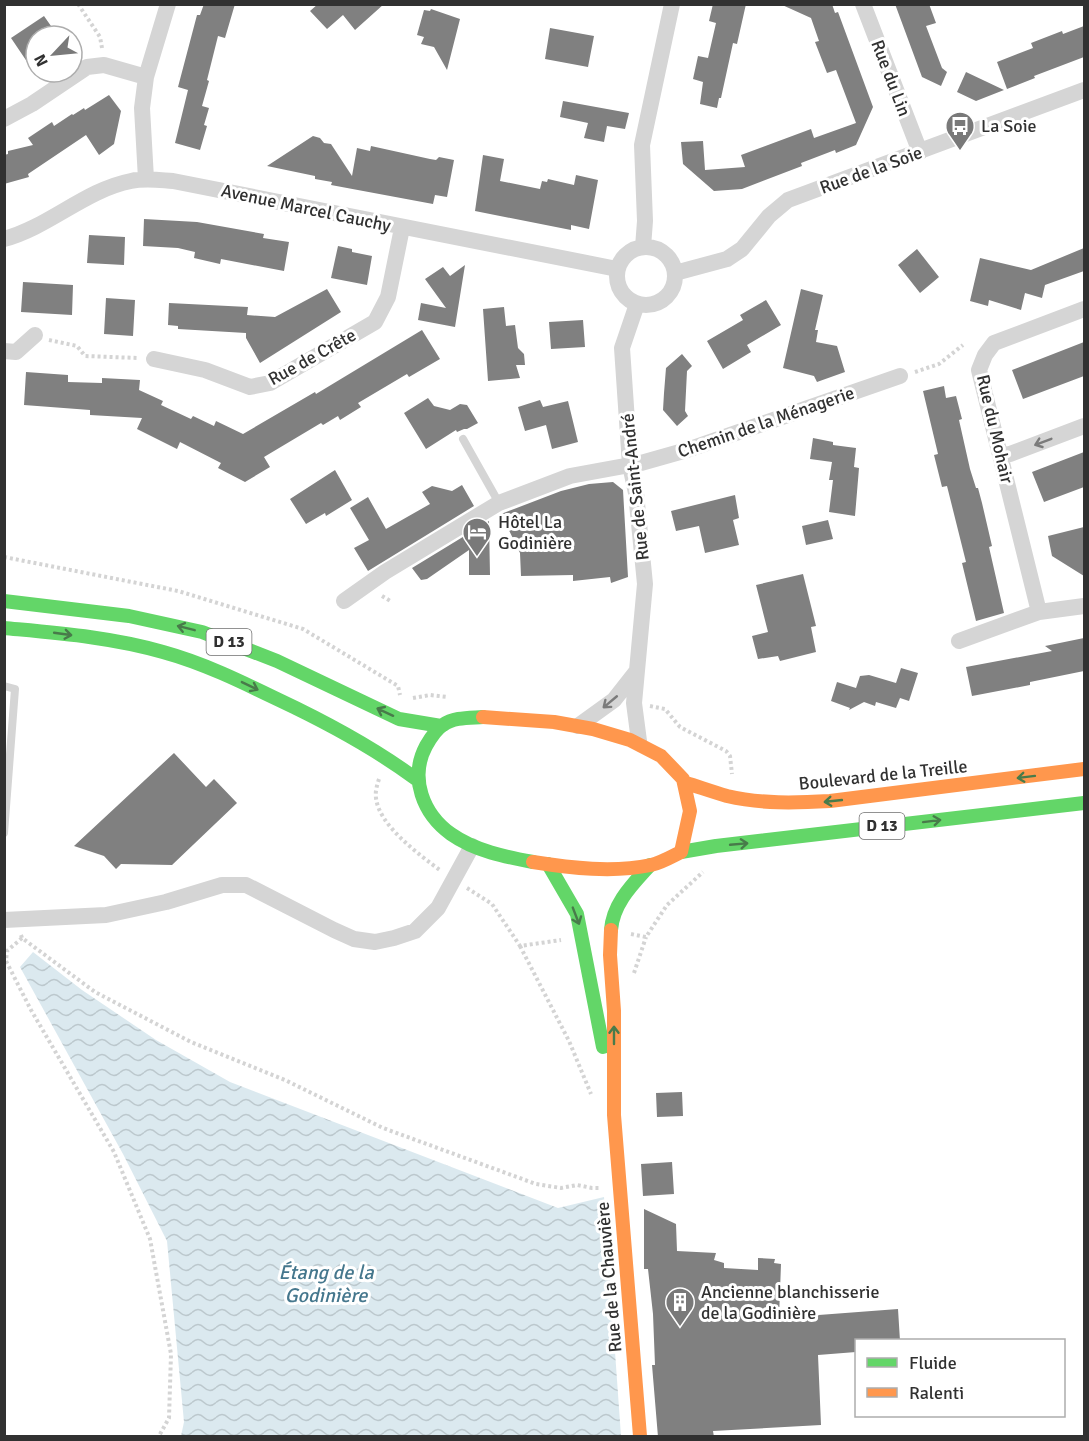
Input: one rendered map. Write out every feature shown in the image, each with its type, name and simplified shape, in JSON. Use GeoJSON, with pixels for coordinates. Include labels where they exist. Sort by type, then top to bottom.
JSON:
{"type":"FeatureCollection","features":[{"type":"Feature","properties":{"kind":"main road","name":"D 13"},"geometry":{"type":"LineString","coordinates":[[4,601],[148,619],[202,632],[250,650],[399,718],[420,724],[441,726]]}},
{"type":"Feature","properties":{"kind":"main road","name":"D 13"},"geometry":{"type":"LineString","coordinates":[[4,628],[108,642],[180,657],[228,675],[317,718],[385,755],[416,779]]}},
{"type":"Feature","properties":{"kind":"main road"},"geometry":{"type":"LineString","coordinates":[[483,717],[544,720],[578,726],[639,741],[666,760],[686,783],[691,822],[681,852],[650,865],[597,868],[548,864],[501,855],[472,846],[453,836],[434,819],[420,794],[416,779],[423,751],[441,726],[453,721],[483,717]]}},
{"type":"Feature","properties":{"kind":"main road","name":"Boulevard de la Treille"},"geometry":{"type":"LineString","coordinates":[[686,783],[727,796],[789,804],[830,801],[1084,769]]}},
{"type":"Feature","properties":{"kind":"main road","name":"D 13"},"geometry":{"type":"LineString","coordinates":[[681,852],[1084,803]]}},
{"type":"Feature","properties":{"kind":"main road","name":"Rue de la Chauvière"},"geometry":{"type":"LineString","coordinates":[[548,864],[577,914],[614,1114]]}},
{"type":"Feature","properties":{"kind":"main road","name":"Rue de la Chauvière"},"geometry":{"type":"LineString","coordinates":[[640,1437],[614,1114],[611,931],[612,921],[622,897],[650,865]]}},
{"type":"Feature","properties":{"kind":"street"},"geometry":{"type":"LineString","coordinates":[[146,179],[142,108],[146,77],[168,4]]}},
{"type":"Feature","properties":{"kind":"street"},"geometry":{"type":"LineString","coordinates":[[643,247],[645,221],[642,145],[672,4]]}},
{"type":"Feature","properties":{"kind":"street","name":"Rue du Lin"},"geometry":{"type":"LineString","coordinates":[[863,4],[920,152]]}},
{"type":"Feature","properties":{"kind":"street"},"geometry":{"type":"LineString","coordinates":[[4,119],[32,104],[87,67],[104,65],[146,77]]}},
{"type":"Feature","properties":{"kind":"street","name":"Rue de la Soie"},"geometry":{"type":"LineString","coordinates":[[675,273],[727,259],[742,249],[769,216],[788,200],[1084,90]]}},
{"type":"Feature","properties":{"kind":"street","name":"Avenue Marcel Cauchy"},"geometry":{"type":"LineString","coordinates":[[4,239],[54,217],[96,193],[146,179],[173,181],[617,269]]}},
{"type":"Feature","properties":{"kind":"street","name":"Rue de Crête"},"geometry":{"type":"LineString","coordinates":[[154,359],[205,370],[250,387],[270,383],[375,322],[388,297],[402,228]]}},
{"type":"Feature","properties":{"kind":"street"},"geometry":{"type":"LineString","coordinates":[[643,247],[660,250],[673,264],[675,273],[675,282],[665,299],[647,306],[637,304],[623,294],[618,287],[617,269],[626,254],[643,247]]}},
{"type":"Feature","properties":{"kind":"street","name":"Rue de Saint-André"},"geometry":{"type":"LineString","coordinates":[[637,304],[622,348],[630,465],[636,493],[645,584],[634,703],[639,741]]}},
{"type":"Feature","properties":{"kind":"street","name":"Rue du Mohair"},"geometry":{"type":"LineString","coordinates":[[1039,612],[979,370],[985,355],[994,343],[1084,309]]}},
{"type":"Feature","properties":{"kind":"street"},"geometry":{"type":"LineString","coordinates":[[4,351],[16,352],[35,335]]}},
{"type":"Feature","properties":{"kind":"street","name":"Chemin de la Ménagerie"},"geometry":{"type":"LineString","coordinates":[[344,601],[385,572],[499,503],[570,476],[630,465],[687,450],[900,376]]}},
{"type":"Feature","properties":{"kind":"street"},"geometry":{"type":"LineString","coordinates":[[1001,456],[1084,426]]}},
{"type":"Feature","properties":{"kind":"street"},"geometry":{"type":"LineString","coordinates":[[958,641],[1039,612],[1084,606]]}},
{"type":"Feature","properties":{"kind":"street"},"geometry":{"type":"LineString","coordinates":[[578,726],[614,700],[636,672]]}},
{"type":"Feature","properties":{"kind":"street"},"geometry":{"type":"LineString","coordinates":[[11,921],[106,915],[166,902],[222,885],[246,885],[354,939],[375,942],[415,931],[438,908],[472,846]]}},
{"type":"Feature","properties":{"kind":"lane"},"geometry":{"type":"LineString","coordinates":[[463,439],[499,503]]}},
{"type":"Feature","properties":{"kind":"lane"},"geometry":{"type":"LineString","coordinates":[[4,686],[15,689],[4,833]]}},
{"type":"Feature","properties":{"kind":"path"},"geometry":{"type":"LineString","coordinates":[[78,4],[100,38],[104,65]]}},
{"type":"Feature","properties":{"kind":"path"},"geometry":{"type":"LineString","coordinates":[[35,335],[77,346],[85,356],[154,359]]}},
{"type":"Feature","properties":{"kind":"path"},"geometry":{"type":"LineString","coordinates":[[900,376],[939,364],[963,345]]}},
{"type":"Feature","properties":{"kind":"path"},"geometry":{"type":"LineString","coordinates":[[411,699],[430,695],[450,698]]}},
{"type":"Feature","properties":{"kind":"path"},"geometry":{"type":"LineString","coordinates":[[634,703],[665,709],[689,733],[726,751],[732,765],[732,779],[727,796]]}},
{"type":"Feature","properties":{"kind":"path"},"geometry":{"type":"LineString","coordinates":[[385,755],[376,789],[376,799],[381,813],[397,834],[453,880],[476,892],[492,904],[520,946],[564,1032],[593,1100]]}},
{"type":"Feature","properties":{"kind":"path"},"geometry":{"type":"LineString","coordinates":[[611,931],[646,937],[667,904],[709,868],[716,846]]}},
{"type":"Feature","properties":{"kind":"path"},"geometry":{"type":"LineString","coordinates":[[11,921],[22,938],[95,992],[190,1042],[285,1080],[383,1128],[536,1184],[561,1188],[577,1185],[592,1188],[619,1186]]}},
{"type":"Feature","properties":{"kind":"path"},"geometry":{"type":"LineString","coordinates":[[520,946],[582,936]]}},
{"type":"Feature","properties":{"kind":"path"},"geometry":{"type":"LineString","coordinates":[[22,938],[7,951],[6,961],[31,1010],[114,1152],[150,1239],[171,1354],[169,1418],[159,1437]]}},
{"type":"Feature","properties":{"kind":"water","name":"Étang de la Godinière"},"geometry":{"type":"Polygon","coordinates":[[[33,952],[82,990],[156,1040],[230,1082],[558,1208],[604,1197],[621,1436],[181,1436],[184,1422],[167,1241],[123,1154],[20,967],[33,952]]]}},
{"type":"Feature","properties":{"kind":"building"},"geometry":{"type":"Polygon","coordinates":[[[204,4],[235,4],[225,38],[218,36],[207,80],[209,81],[202,106],[209,108],[204,125],[207,126],[200,150],[175,143],[188,90],[178,87],[197,15],[200,15],[204,4]]]}},
{"type":"Feature","properties":{"kind":"building"},"geometry":{"type":"Polygon","coordinates":[[[318,4],[384,4],[355,30],[343,15],[327,29],[310,11],[318,4]]]}},
{"type":"Feature","properties":{"kind":"building"},"geometry":{"type":"Polygon","coordinates":[[[713,4],[746,4],[737,44],[733,43],[717,108],[700,104],[703,82],[693,79],[698,56],[708,58],[716,23],[709,21],[713,4]]]}},
{"type":"Feature","properties":{"kind":"building"},"geometry":{"type":"Polygon","coordinates":[[[780,4],[832,4],[835,13],[838,12],[873,107],[856,145],[801,163],[802,166],[742,189],[714,191],[683,164],[681,142],[703,141],[705,170],[745,167],[741,155],[811,129],[814,138],[856,123],[836,70],[827,73],[815,42],[819,41],[811,18],[780,4]]]}},
{"type":"Feature","properties":{"kind":"building"},"geometry":{"type":"Polygon","coordinates":[[[895,4],[929,4],[936,23],[926,26],[942,68],[947,72],[941,86],[922,77],[895,4]]]}},
{"type":"Feature","properties":{"kind":"building"},"geometry":{"type":"Polygon","coordinates":[[[431,9],[460,19],[447,70],[434,47],[421,44],[424,37],[417,35],[424,10],[430,11],[431,9]]]}},
{"type":"Feature","properties":{"kind":"building"},"geometry":{"type":"Polygon","coordinates":[[[44,16],[50,24],[32,24],[44,16]]]}},
{"type":"Feature","properties":{"kind":"building"},"geometry":{"type":"Polygon","coordinates":[[[1084,26],[1084,57],[1007,89],[997,62],[1033,48],[1031,43],[1062,31],[1063,34],[1084,26]]]}},
{"type":"Feature","properties":{"kind":"building"},"geometry":{"type":"Polygon","coordinates":[[[550,28],[594,36],[588,67],[545,59],[550,28]]]}},
{"type":"Feature","properties":{"kind":"building"},"geometry":{"type":"Polygon","coordinates":[[[24,29],[24,57],[11,38],[24,29]]]}},
{"type":"Feature","properties":{"kind":"building"},"geometry":{"type":"Polygon","coordinates":[[[966,72],[1004,90],[976,101],[957,92],[966,72]]]}},
{"type":"Feature","properties":{"kind":"building"},"geometry":{"type":"Polygon","coordinates":[[[109,95],[121,111],[114,144],[99,155],[86,135],[28,174],[29,177],[4,184],[4,155],[8,154],[8,151],[33,145],[28,138],[52,122],[54,126],[109,95]]]}},
{"type":"Feature","properties":{"kind":"building"},"geometry":{"type":"Polygon","coordinates":[[[563,101],[629,113],[625,129],[607,126],[604,142],[584,138],[588,123],[560,117],[563,101]]]}},
{"type":"Feature","properties":{"kind":"building"},"geometry":{"type":"Polygon","coordinates":[[[313,136],[320,138],[324,143],[331,144],[352,176],[357,148],[370,151],[371,146],[430,159],[436,160],[439,157],[454,160],[447,197],[435,195],[433,204],[331,185],[332,182],[315,179],[315,176],[267,166],[313,136]]]}},
{"type":"Feature","properties":{"kind":"building"},"geometry":{"type":"Polygon","coordinates":[[[483,155],[504,159],[500,181],[540,189],[542,181],[547,182],[548,179],[574,185],[576,175],[598,180],[589,229],[571,225],[571,230],[475,211],[483,155]]]}},
{"type":"Feature","properties":{"kind":"building"},"geometry":{"type":"Polygon","coordinates":[[[144,219],[197,222],[264,234],[263,238],[289,242],[284,271],[221,259],[220,264],[194,258],[195,252],[178,248],[143,246],[144,219]]]}},
{"type":"Feature","properties":{"kind":"building"},"geometry":{"type":"Polygon","coordinates":[[[89,235],[125,237],[124,265],[87,263],[89,235]]]}},
{"type":"Feature","properties":{"kind":"building"},"geometry":{"type":"Polygon","coordinates":[[[338,246],[352,249],[352,252],[372,256],[367,285],[331,278],[338,246]]]}},
{"type":"Feature","properties":{"kind":"building"},"geometry":{"type":"Polygon","coordinates":[[[1084,248],[1084,271],[1045,285],[1042,298],[1025,293],[1021,310],[989,300],[988,306],[970,301],[980,258],[1031,270],[1084,248]]]}},
{"type":"Feature","properties":{"kind":"building"},"geometry":{"type":"Polygon","coordinates":[[[917,249],[939,277],[920,293],[898,265],[917,249]]]}},
{"type":"Feature","properties":{"kind":"building"},"geometry":{"type":"Polygon","coordinates":[[[465,265],[455,327],[418,320],[421,303],[446,308],[425,279],[443,267],[450,276],[465,265]]]}},
{"type":"Feature","properties":{"kind":"building"},"geometry":{"type":"Polygon","coordinates":[[[23,282],[73,285],[72,315],[21,312],[23,282]]]}},
{"type":"Feature","properties":{"kind":"building"},"geometry":{"type":"Polygon","coordinates":[[[327,289],[341,312],[260,363],[246,338],[246,333],[178,329],[178,326],[168,325],[169,303],[248,307],[247,315],[275,317],[327,289]]]}},
{"type":"Feature","properties":{"kind":"building"},"geometry":{"type":"Polygon","coordinates":[[[801,289],[823,295],[815,330],[818,330],[816,342],[837,346],[845,372],[817,382],[814,376],[783,368],[801,289]]]}},
{"type":"Feature","properties":{"kind":"building"},"geometry":{"type":"Polygon","coordinates":[[[106,298],[135,300],[133,336],[104,334],[106,298]]]}},
{"type":"Feature","properties":{"kind":"building"},"geometry":{"type":"Polygon","coordinates":[[[766,300],[781,325],[747,345],[751,352],[723,369],[707,341],[743,320],[740,315],[766,300]]]}},
{"type":"Feature","properties":{"kind":"building"},"geometry":{"type":"Polygon","coordinates":[[[504,307],[506,326],[515,325],[518,348],[524,354],[525,365],[516,365],[520,378],[488,381],[483,309],[504,307]]]}},
{"type":"Feature","properties":{"kind":"building"},"geometry":{"type":"Polygon","coordinates":[[[583,320],[585,347],[551,349],[549,322],[583,320]]]}},
{"type":"Feature","properties":{"kind":"building"},"geometry":{"type":"Polygon","coordinates":[[[422,330],[440,359],[409,377],[407,374],[358,403],[361,407],[340,420],[338,416],[323,425],[321,423],[264,457],[270,467],[245,482],[218,468],[221,463],[180,442],[177,449],[137,429],[142,418],[90,415],[90,410],[24,405],[26,372],[68,375],[68,382],[102,383],[102,378],[140,380],[139,390],[163,401],[161,405],[191,419],[193,416],[214,426],[216,421],[243,434],[315,392],[316,394],[422,330]]]}},
{"type":"Feature","properties":{"kind":"building"},"geometry":{"type":"Polygon","coordinates":[[[1084,342],[1084,376],[1023,399],[1012,370],[1084,342]]]}},
{"type":"Feature","properties":{"kind":"building"},"geometry":{"type":"Polygon","coordinates":[[[682,354],[692,366],[687,371],[685,411],[688,416],[677,426],[663,410],[664,393],[666,368],[682,354]]]}},
{"type":"Feature","properties":{"kind":"building"},"geometry":{"type":"Polygon","coordinates":[[[944,386],[946,398],[956,396],[970,469],[976,488],[978,488],[992,546],[989,547],[1004,613],[976,621],[962,563],[966,562],[947,486],[942,487],[934,455],[938,454],[923,391],[944,386]]]}},
{"type":"Feature","properties":{"kind":"building"},"geometry":{"type":"Polygon","coordinates":[[[428,398],[434,406],[450,410],[460,404],[467,405],[478,423],[467,429],[457,432],[456,430],[426,449],[404,413],[428,398]]]}},
{"type":"Feature","properties":{"kind":"building"},"geometry":{"type":"Polygon","coordinates":[[[540,400],[543,407],[568,401],[578,442],[552,449],[546,425],[525,431],[518,407],[540,400]]]}},
{"type":"Feature","properties":{"kind":"building"},"geometry":{"type":"Polygon","coordinates":[[[813,438],[833,442],[833,445],[856,448],[854,467],[859,468],[855,516],[829,512],[833,480],[829,480],[832,462],[810,459],[813,438]]]}},
{"type":"Feature","properties":{"kind":"building"},"geometry":{"type":"Polygon","coordinates":[[[1084,452],[1084,487],[1044,502],[1032,472],[1084,452]]]}},
{"type":"Feature","properties":{"kind":"building"},"geometry":{"type":"Polygon","coordinates":[[[335,470],[352,500],[326,516],[325,513],[306,524],[290,499],[335,470]]]}},
{"type":"Feature","properties":{"kind":"building"},"geometry":{"type":"Polygon","coordinates":[[[613,482],[623,490],[628,577],[611,583],[610,577],[573,581],[573,575],[521,576],[520,553],[501,514],[561,491],[589,484],[613,482]]]}},
{"type":"Feature","properties":{"kind":"building"},"geometry":{"type":"Polygon","coordinates":[[[462,485],[474,506],[368,571],[354,548],[369,540],[350,508],[368,497],[386,529],[430,504],[422,492],[432,486],[452,491],[462,485]]]}},
{"type":"Feature","properties":{"kind":"building"},"geometry":{"type":"Polygon","coordinates":[[[735,495],[739,518],[733,520],[739,545],[705,553],[699,526],[676,531],[671,511],[735,495]]]}},
{"type":"Feature","properties":{"kind":"building"},"geometry":{"type":"Polygon","coordinates":[[[828,520],[833,539],[806,545],[802,526],[828,520]]]}},
{"type":"Feature","properties":{"kind":"building"},"geometry":{"type":"Polygon","coordinates":[[[489,521],[490,575],[469,575],[469,550],[427,579],[421,580],[412,568],[489,521]]]}},
{"type":"Feature","properties":{"kind":"building"},"geometry":{"type":"Polygon","coordinates":[[[1084,527],[1084,576],[1052,556],[1048,536],[1084,527]]]}},
{"type":"Feature","properties":{"kind":"building"},"geometry":{"type":"Polygon","coordinates":[[[803,574],[816,626],[811,627],[816,652],[780,661],[778,656],[758,659],[752,636],[768,632],[756,585],[803,574]]]}},
{"type":"Feature","properties":{"kind":"building"},"geometry":{"type":"Polygon","coordinates":[[[1084,638],[1084,671],[1030,682],[1030,685],[972,696],[966,667],[1052,651],[1045,646],[1084,638]]]}},
{"type":"Feature","properties":{"kind":"building"},"geometry":{"type":"Polygon","coordinates":[[[901,668],[918,673],[909,701],[900,698],[896,708],[876,702],[875,706],[864,702],[849,710],[850,708],[831,701],[837,682],[856,688],[860,676],[869,675],[896,683],[901,668]]]}},
{"type":"Feature","properties":{"kind":"building"},"geometry":{"type":"Polygon","coordinates":[[[174,753],[206,787],[214,779],[237,803],[172,865],[121,864],[116,869],[104,856],[74,846],[174,753]]]}},
{"type":"Feature","properties":{"kind":"building"},"geometry":{"type":"Polygon","coordinates":[[[682,1092],[683,1116],[657,1117],[656,1093],[682,1092]]]}},
{"type":"Feature","properties":{"kind":"building"},"geometry":{"type":"Polygon","coordinates":[[[672,1162],[674,1194],[643,1196],[641,1164],[672,1162]]]}},
{"type":"Feature","properties":{"kind":"building"},"geometry":{"type":"Polygon","coordinates":[[[644,1209],[676,1224],[677,1251],[716,1253],[714,1260],[724,1263],[724,1268],[758,1270],[758,1258],[775,1259],[774,1263],[781,1264],[779,1318],[898,1309],[900,1339],[855,1339],[855,1352],[818,1355],[821,1425],[713,1431],[714,1437],[658,1437],[652,1365],[655,1365],[653,1314],[648,1269],[644,1269],[644,1209]]]}},
{"type":"Feature","properties":{"kind":"traffic: fast"},"geometry":{"type":"LineString","coordinates":[[4,601],[129,616],[202,632],[277,661],[399,719],[441,726]]}},
{"type":"Feature","properties":{"kind":"traffic: fast"},"geometry":{"type":"LineString","coordinates":[[4,628],[84,636],[124,643],[192,661],[331,726],[383,756],[416,779]]}},
{"type":"Feature","properties":{"kind":"traffic: fast"},"geometry":{"type":"LineString","coordinates":[[483,717],[452,721],[443,725],[436,732],[421,758],[419,783],[422,795],[426,806],[441,826],[460,840],[491,852],[533,862]]}},
{"type":"Feature","properties":{"kind":"traffic: fast"},"geometry":{"type":"LineString","coordinates":[[681,852],[1084,803]]}},
{"type":"Feature","properties":{"kind":"traffic: fast"},"geometry":{"type":"LineString","coordinates":[[548,864],[577,914],[603,1047]]}},
{"type":"Feature","properties":{"kind":"traffic: fast"},"geometry":{"type":"LineString","coordinates":[[611,930],[620,903],[650,865]]}},
{"type":"Feature","properties":{"kind":"traffic: slow"},"geometry":{"type":"LineString","coordinates":[[483,717],[554,722],[593,729],[630,740],[661,756],[683,779],[690,811],[681,852],[655,864],[622,869],[577,868],[533,862]]}},
{"type":"Feature","properties":{"kind":"traffic: slow"},"geometry":{"type":"LineString","coordinates":[[686,783],[740,799],[765,802],[804,802],[830,801],[1084,769]]}},
{"type":"Feature","properties":{"kind":"traffic: slow"},"geometry":{"type":"LineString","coordinates":[[611,930],[614,1115],[640,1436]]}},
{"type":"Feature","properties":{"kind":"place","name":"La Soie"},"geometry":{"type":"Point","coordinates":[960,152]}},
{"type":"Feature","properties":{"kind":"place","name":"Hôtel La Godinière"},"geometry":{"type":"Point","coordinates":[477,558]}},
{"type":"Feature","properties":{"kind":"place","name":"Ancienne blanchisserie de la Godinière"},"geometry":{"type":"Point","coordinates":[680,1328]}}]}
